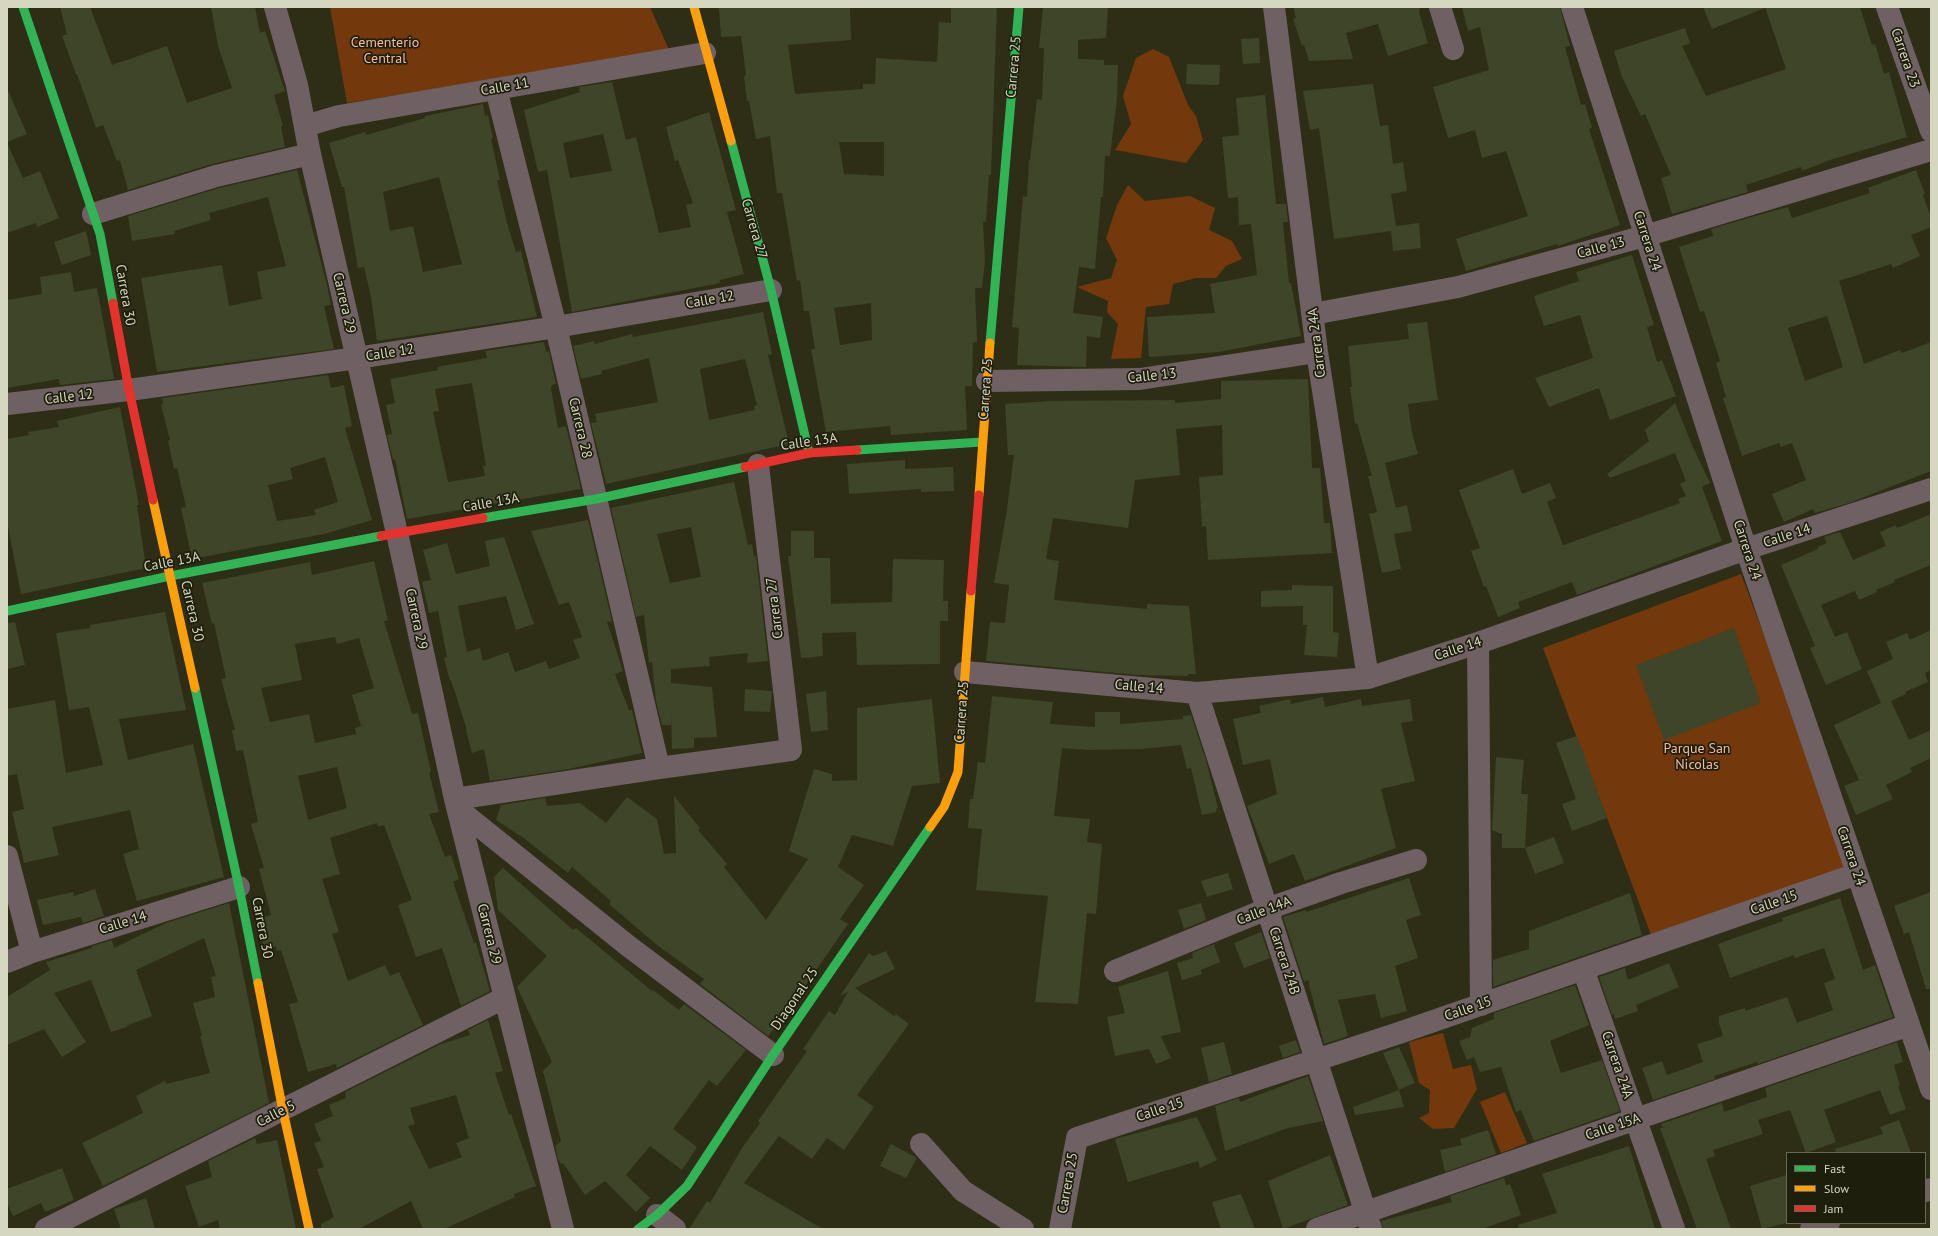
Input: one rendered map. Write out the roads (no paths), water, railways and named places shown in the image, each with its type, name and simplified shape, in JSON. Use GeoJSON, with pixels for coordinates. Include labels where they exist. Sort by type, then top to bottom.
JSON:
{"type":"FeatureCollection","features":[{"type":"Feature","properties":{"kind":"street","name":"Carrera 30"},"geometry":{"type":"LineString","coordinates":[[23,7],[100,234],[129,390],[239,887],[283,1111],[309,1229]]}},
{"type":"Feature","properties":{"kind":"street","name":"Carrera 29"},"geometry":{"type":"LineString","coordinates":[[275,7],[297,85],[310,154],[397,533],[457,804],[504,998],[563,1229]]}},
{"type":"Feature","properties":{"kind":"street","name":"Carrera 27"},"geometry":{"type":"LineString","coordinates":[[694,7],[705,53],[771,290],[809,453]]}},
{"type":"Feature","properties":{"kind":"street","name":"Carrera 25"},"geometry":{"type":"LineString","coordinates":[[958,772],[982,442],[1019,7]]}},
{"type":"Feature","properties":{"kind":"street","name":"Carrera 24A"},"geometry":{"type":"LineString","coordinates":[[1274,7],[1313,314],[1316,352],[1368,678]]}},
{"type":"Feature","properties":{"kind":"street"},"geometry":{"type":"LineString","coordinates":[[1440,7],[1453,49]]}},
{"type":"Feature","properties":{"kind":"street","name":"Carrera 24"},"geometry":{"type":"LineString","coordinates":[[1572,7],[1746,549],[1931,1089]]}},
{"type":"Feature","properties":{"kind":"street","name":"Carrera 23"},"geometry":{"type":"LineString","coordinates":[[1887,7],[1931,131]]}},
{"type":"Feature","properties":{"kind":"street","name":"Calle 11"},"geometry":{"type":"LineString","coordinates":[[305,126],[339,116],[705,53]]}},
{"type":"Feature","properties":{"kind":"street","name":"Carrera 28"},"geometry":{"type":"LineString","coordinates":[[496,89],[556,327],[659,768]]}},
{"type":"Feature","properties":{"kind":"street","name":"Calle 13"},"geometry":{"type":"LineString","coordinates":[[1313,314],[1458,287],[1645,236],[1931,150]]}},
{"type":"Feature","properties":{"kind":"street"},"geometry":{"type":"LineString","coordinates":[[93,214],[216,176],[310,154]]}},
{"type":"Feature","properties":{"kind":"street","name":"Calle 12"},"geometry":{"type":"LineString","coordinates":[[7,404],[129,390],[357,358],[556,327],[771,290]]}},
{"type":"Feature","properties":{"kind":"street","name":"Calle 13"},"geometry":{"type":"LineString","coordinates":[[987,381],[1140,379],[1316,352]]}},
{"type":"Feature","properties":{"kind":"street","name":"Calle 13A"},"geometry":{"type":"LineString","coordinates":[[7,611],[170,576],[397,533],[596,498],[809,453],[982,442]]}},
{"type":"Feature","properties":{"kind":"street","name":"Carrera 27"},"geometry":{"type":"LineString","coordinates":[[659,768],[792,750],[758,465]]}},
{"type":"Feature","properties":{"kind":"street","name":"Calle 14"},"geometry":{"type":"LineString","coordinates":[[965,672],[1197,693],[1368,678],[1478,643],[1746,549],[1931,489]]}},
{"type":"Feature","properties":{"kind":"street"},"geometry":{"type":"LineString","coordinates":[[1478,643],[1481,1005]]}},
{"type":"Feature","properties":{"kind":"street","name":"Carrera 24B"},"geometry":{"type":"LineString","coordinates":[[1197,693],[1368,1221]]}},
{"type":"Feature","properties":{"kind":"street"},"geometry":{"type":"LineString","coordinates":[[457,804],[659,768]]}},
{"type":"Feature","properties":{"kind":"street","name":"Diagonal 25"},"geometry":{"type":"LineString","coordinates":[[638,1229],[657,1215],[687,1186],[773,1055],[944,807],[958,772]]}},
{"type":"Feature","properties":{"kind":"street"},"geometry":{"type":"LineString","coordinates":[[457,804],[627,945],[773,1055]]}},
{"type":"Feature","properties":{"kind":"street"},"geometry":{"type":"LineString","coordinates":[[7,856],[32,952]]}},
{"type":"Feature","properties":{"kind":"street","name":"Calle 14A"},"geometry":{"type":"LineString","coordinates":[[1115,971],[1267,909],[1341,883],[1416,860]]}},
{"type":"Feature","properties":{"kind":"street","name":"Calle 15"},"geometry":{"type":"LineString","coordinates":[[1077,1138],[1399,1033],[1857,874]]}},
{"type":"Feature","properties":{"kind":"street","name":"Calle 14"},"geometry":{"type":"LineString","coordinates":[[7,962],[32,952],[239,887]]}},
{"type":"Feature","properties":{"kind":"street","name":"Carrera 24A"},"geometry":{"type":"LineString","coordinates":[[1583,969],[1674,1229]]}},
{"type":"Feature","properties":{"kind":"street","name":"Calle 5"},"geometry":{"type":"LineString","coordinates":[[46,1229],[283,1111],[504,998]]}},
{"type":"Feature","properties":{"kind":"street","name":"Calle 15A"},"geometry":{"type":"LineString","coordinates":[[1317,1229],[1368,1221],[1636,1119],[1909,1025]]}},
{"type":"Feature","properties":{"kind":"street","name":"Carrera 25"},"geometry":{"type":"LineString","coordinates":[[1060,1229],[1077,1138]]}},
{"type":"Feature","properties":{"kind":"street"},"geometry":{"type":"LineString","coordinates":[[921,1144],[963,1191],[1023,1229]]}},
{"type":"Feature","properties":{"kind":"street"},"geometry":{"type":"LineString","coordinates":[[657,1215],[675,1229]]}},
{"type":"Feature","properties":{"kind":"street"},"geometry":{"type":"LineString","coordinates":[[1811,1229],[1826,1224]]}},
{"type":"Feature","properties":{"kind":"park label","name":"Cementerio Central"},"geometry":{"type":"Point","coordinates":[385,52]}},
{"type":"Feature","properties":{"kind":"park label","name":"Parque San Nicolas"},"geometry":{"type":"Point","coordinates":[1697,758]}}]}
